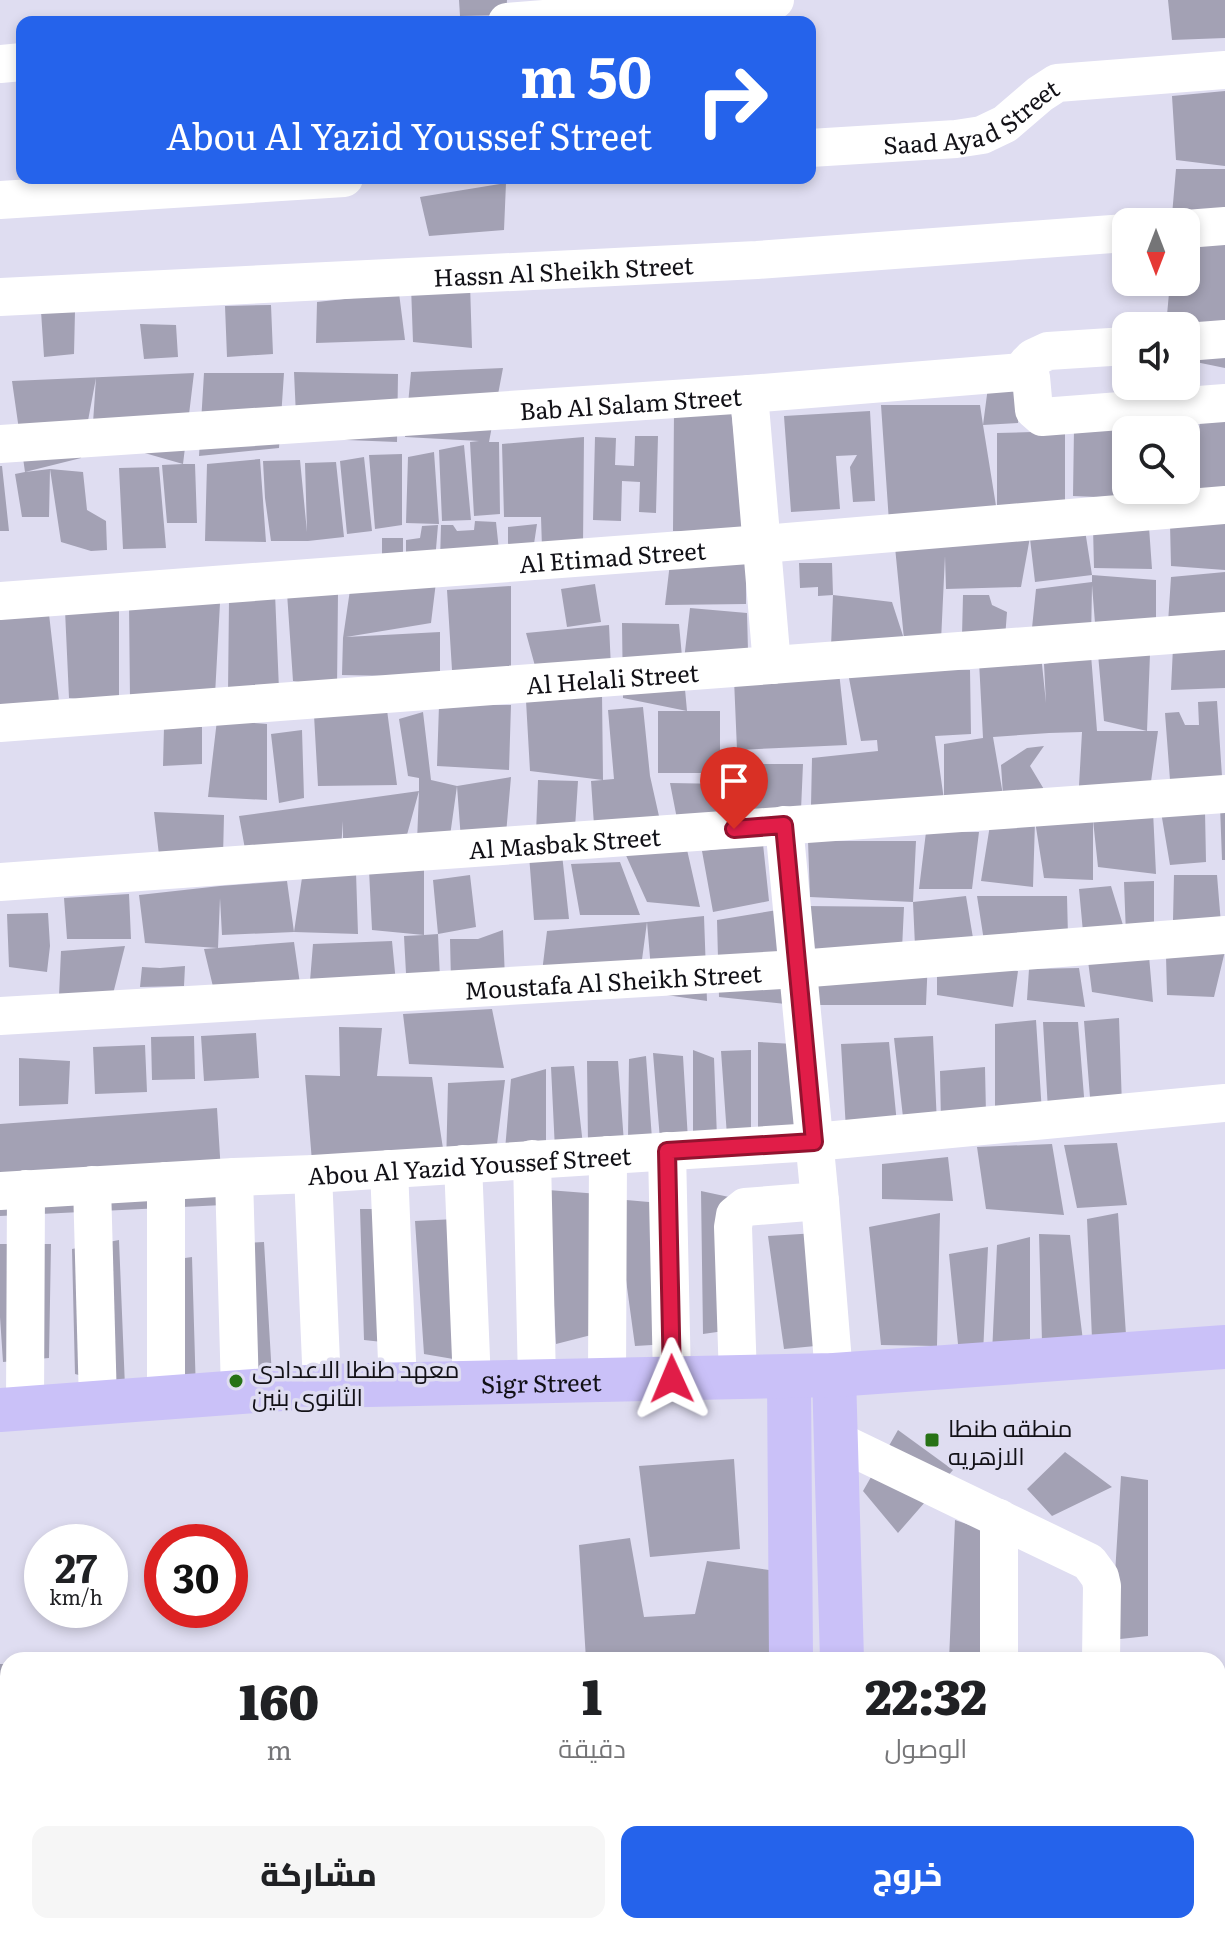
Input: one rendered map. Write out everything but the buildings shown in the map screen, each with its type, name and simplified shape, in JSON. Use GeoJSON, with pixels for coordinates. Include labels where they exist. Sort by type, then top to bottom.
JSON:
{"type":"FeatureCollection","features":[{"type":"Feature","properties":{"kind":"main road","name":"Sigr Street"},"geometry":{"type":"LineString","coordinates":[[13,1409],[322,1386],[834,1375],[1225,1347]]}},
{"type":"Feature","properties":{"kind":"main road"},"geometry":{"type":"LineString","coordinates":[[834,1375],[842,1652]]}},
{"type":"Feature","properties":{"kind":"main road"},"geometry":{"type":"LineString","coordinates":[[789,1377],[791,1652]]}},
{"type":"Feature","properties":{"kind":"street"},"geometry":{"type":"LineString","coordinates":[[580,16],[775,0]]}},
{"type":"Feature","properties":{"kind":"street","name":"Saad Ayad Street"},"geometry":{"type":"LineString","coordinates":[[816,148],[982,135],[1005,124],[1057,83],[1225,70]]}},
{"type":"Feature","properties":{"kind":"street"},"geometry":{"type":"LineString","coordinates":[[0,200],[250,184]]}},
{"type":"Feature","properties":{"kind":"street"},"geometry":{"type":"LineString","coordinates":[[1200,228],[1225,226]]}},
{"type":"Feature","properties":{"kind":"street","name":"Hassn Al Sheikh Street"},"geometry":{"type":"LineString","coordinates":[[0,297],[757,260],[1112,234]]}},
{"type":"Feature","properties":{"kind":"street"},"geometry":{"type":"LineString","coordinates":[[1200,341],[1225,339]]}},
{"type":"Feature","properties":{"kind":"street"},"geometry":{"type":"LineString","coordinates":[[1112,347],[1048,351],[1033,358],[1025,372],[1033,380],[1034,410],[1038,416],[1045,418],[1225,403]]}},
{"type":"Feature","properties":{"kind":"street","name":"Bab Al Salam Street"},"geometry":{"type":"LineString","coordinates":[[0,444],[749,394],[1025,372]]}},
{"type":"Feature","properties":{"kind":"street"},"geometry":{"type":"LineString","coordinates":[[749,394],[772,665]]}},
{"type":"Feature","properties":{"kind":"street","name":"Al Etimad Street"},"geometry":{"type":"LineString","coordinates":[[0,601],[762,544],[1225,505]]}},
{"type":"Feature","properties":{"kind":"street","name":"Al Helali Street"},"geometry":{"type":"LineString","coordinates":[[0,723],[1225,631]]}},
{"type":"Feature","properties":{"kind":"street","name":"Al Masbak Street"},"geometry":{"type":"LineString","coordinates":[[0,882],[1225,794]]}},
{"type":"Feature","properties":{"kind":"street"},"geometry":{"type":"LineString","coordinates":[[784,825],[834,1375]]}},
{"type":"Feature","properties":{"kind":"street","name":"Moustafa Al Sheikh Street"},"geometry":{"type":"LineString","coordinates":[[0,1016],[798,969],[1225,935]]}},
{"type":"Feature","properties":{"kind":"street","name":"Abou Al Yazid Youssef Street"},"geometry":{"type":"LineString","coordinates":[[13,1190],[814,1142],[1225,1103]]}},
{"type":"Feature","properties":{"kind":"street"},"geometry":{"type":"LineString","coordinates":[[667,1151],[672,1379]]}},
{"type":"Feature","properties":{"kind":"street"},"geometry":{"type":"LineString","coordinates":[[607,1380],[608,1155]]}},
{"type":"Feature","properties":{"kind":"street"},"geometry":{"type":"LineString","coordinates":[[532,1159],[537,1381]]}},
{"type":"Feature","properties":{"kind":"street"},"geometry":{"type":"LineString","coordinates":[[463,1164],[472,1383]]}},
{"type":"Feature","properties":{"kind":"street"},"geometry":{"type":"LineString","coordinates":[[389,1169],[398,1385]]}},
{"type":"Feature","properties":{"kind":"street"},"geometry":{"type":"LineString","coordinates":[[313,1174],[322,1386]]}},
{"type":"Feature","properties":{"kind":"street"},"geometry":{"type":"LineString","coordinates":[[234,1177],[240,1391]]}},
{"type":"Feature","properties":{"kind":"street"},"geometry":{"type":"LineString","coordinates":[[166,1181],[166,1397]]}},
{"type":"Feature","properties":{"kind":"street"},"geometry":{"type":"LineString","coordinates":[[92,1185],[98,1402]]}},
{"type":"Feature","properties":{"kind":"street"},"geometry":{"type":"LineString","coordinates":[[13,1190],[13,1409]]}},
{"type":"Feature","properties":{"kind":"street"},"geometry":{"type":"LineString","coordinates":[[738,1378],[735,1215],[745,1207],[820,1201]]}},
{"type":"Feature","properties":{"kind":"street"},"geometry":{"type":"LineString","coordinates":[[836,1440],[1082,1557],[1095,1569],[1102,1586],[1101,1652]]}},
{"type":"Feature","properties":{"kind":"street"},"geometry":{"type":"LineString","coordinates":[[999,1518],[999,1652]]}},
{"type":"Feature","properties":{"kind":"place","name":"معهد طنطا الاعدادى الثانوى بنين"},"geometry":{"type":"Point","coordinates":[236,1381]}},
{"type":"Feature","properties":{"kind":"place","name":"منطقه طنطا الازهريه"},"geometry":{"type":"Point","coordinates":[932,1440]}},
{"type":"Feature","properties":{"kind":"route"},"geometry":{"type":"LineString","coordinates":[[672,1379],[667,1151],[814,1142],[784,825],[734,829]]}}]}
